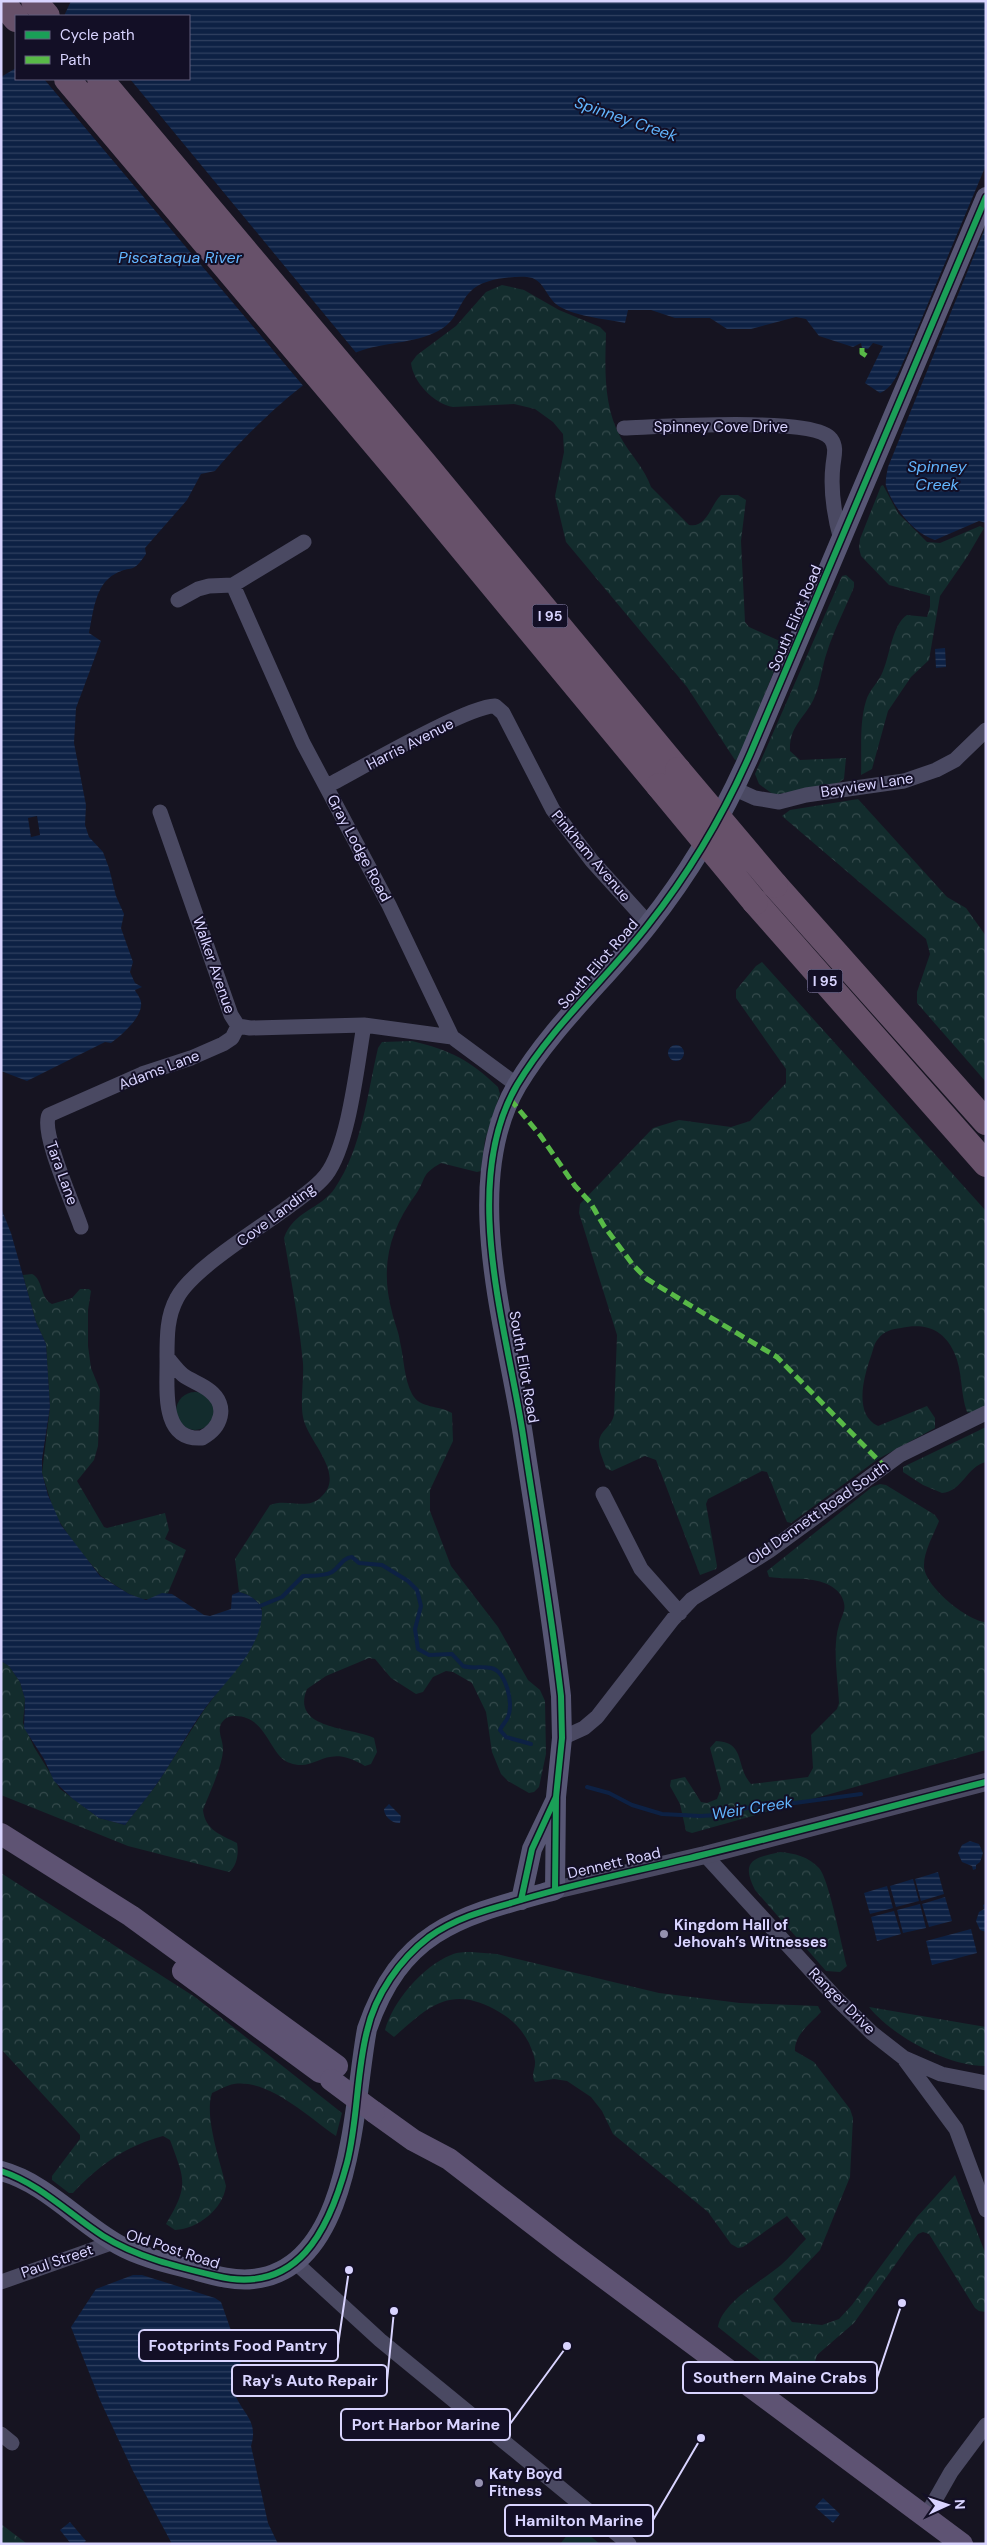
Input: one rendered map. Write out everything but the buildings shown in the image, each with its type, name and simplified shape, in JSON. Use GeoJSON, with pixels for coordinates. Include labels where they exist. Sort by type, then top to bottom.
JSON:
{"type":"FeatureCollection","features":[{"type":"Feature","properties":{"kind":"highway"},"geometry":{"type":"LineString","coordinates":[[1,1],[15,18]]}},
{"type":"Feature","properties":{"kind":"highway"},"geometry":{"type":"LineString","coordinates":[[34,1],[46,15]]}},
{"type":"Feature","properties":{"kind":"highway","name":"I 95"},"geometry":{"type":"LineString","coordinates":[[68,80],[404,478],[755,902],[986,1164]]}},
{"type":"Feature","properties":{"kind":"highway","name":"I 95"},"geometry":{"type":"LineString","coordinates":[[101,80],[423,462],[763,871],[986,1122]]}},
{"type":"Feature","properties":{"kind":"main road","name":"South Eliot Road"},"geometry":{"type":"LineString","coordinates":[[556,1797],[562,1738],[561,1696],[523,1433],[490,1244],[489,1196],[492,1169],[503,1117],[517,1085],[545,1046],[649,924],[703,846],[735,789],[986,197]]}},
{"type":"Feature","properties":{"kind":"main road"},"geometry":{"type":"LineString","coordinates":[[555,1890],[556,1797]]}},
{"type":"Feature","properties":{"kind":"main road"},"geometry":{"type":"LineString","coordinates":[[521,1900],[532,1849],[556,1797]]}},
{"type":"Feature","properties":{"kind":"main road"},"geometry":{"type":"LineString","coordinates":[[1,1834],[131,1916],[235,1989],[334,2073]]}},
{"type":"Feature","properties":{"kind":"main road"},"geometry":{"type":"LineString","coordinates":[[1,1850],[161,1955],[334,2073],[376,2104],[429,2134],[449,2160],[539,2230],[962,2544]]}},
{"type":"Feature","properties":{"kind":"main road","name":"Dennett Road"},"geometry":{"type":"LineString","coordinates":[[296,2263],[310,2246],[329,2215],[347,2162],[367,2029],[385,1988],[419,1945],[435,1933],[460,1919],[555,1890]]}},
{"type":"Feature","properties":{"kind":"main road","name":"Old Post Road"},"geometry":{"type":"LineString","coordinates":[[1,2171],[33,2186],[114,2242],[140,2254],[182,2267],[238,2280],[266,2276],[296,2263]]}},
{"type":"Feature","properties":{"kind":"street","name":"Spinney Cove Drive"},"geometry":{"type":"LineString","coordinates":[[624,428],[778,424],[822,432],[831,439],[835,450],[832,495],[842,540]]}},
{"type":"Feature","properties":{"kind":"street"},"geometry":{"type":"LineString","coordinates":[[178,600],[198,589],[209,586],[233,585],[304,542]]}},
{"type":"Feature","properties":{"kind":"street","name":"Gray Lodge Road"},"geometry":{"type":"LineString","coordinates":[[233,585],[303,744],[389,905],[452,1037],[517,1085]]}},
{"type":"Feature","properties":{"kind":"street","name":"Harris Avenue"},"geometry":{"type":"LineString","coordinates":[[327,786],[432,731],[479,710],[495,706]]}},
{"type":"Feature","properties":{"kind":"street","name":"Pinkham Avenue"},"geometry":{"type":"LineString","coordinates":[[495,706],[503,713],[553,810],[592,861],[649,924]]}},
{"type":"Feature","properties":{"kind":"street","name":"Bayview Lane"},"geometry":{"type":"LineString","coordinates":[[735,789],[755,798],[779,802],[806,795],[918,778],[951,762],[966,751],[986,730]]}},
{"type":"Feature","properties":{"kind":"street","name":"Walker Avenue"},"geometry":{"type":"LineString","coordinates":[[160,812],[230,1015],[238,1026],[250,1028],[364,1025],[452,1037]]}},
{"type":"Feature","properties":{"kind":"street","name":"Cove Landing"},"geometry":{"type":"LineString","coordinates":[[167,1357],[180,1373],[209,1389],[221,1404],[222,1413],[220,1421],[215,1429],[202,1438],[182,1435],[172,1424],[167,1357],[169,1321],[182,1290],[198,1272],[306,1194],[326,1175],[342,1142],[364,1025]]}},
{"type":"Feature","properties":{"kind":"street","name":"Adams Lane"},"geometry":{"type":"LineString","coordinates":[[47,1120],[53,1112],[83,1102],[142,1074],[196,1056],[223,1044],[232,1038],[238,1026]]}},
{"type":"Feature","properties":{"kind":"street","name":"Tara Lane"},"geometry":{"type":"LineString","coordinates":[[47,1120],[46,1127],[52,1148],[81,1227]]}},
{"type":"Feature","properties":{"kind":"street","name":"Old Dennett Road South"},"geometry":{"type":"LineString","coordinates":[[562,1738],[584,1728],[597,1717],[680,1613],[705,1588],[769,1550],[900,1455],[986,1413]]}},
{"type":"Feature","properties":{"kind":"street"},"geometry":{"type":"LineString","coordinates":[[603,1494],[641,1569],[680,1613]]}},
{"type":"Feature","properties":{"kind":"street","name":"Dennett Road"},"geometry":{"type":"LineString","coordinates":[[555,1890],[705,1855],[986,1782]]}},
{"type":"Feature","properties":{"kind":"street","name":"Ranger Drive"},"geometry":{"type":"LineString","coordinates":[[705,1855],[837,1999],[872,2033],[904,2058],[941,2074],[986,2084]]}},
{"type":"Feature","properties":{"kind":"street"},"geometry":{"type":"LineString","coordinates":[[904,2058],[956,2129],[986,2210]]}},
{"type":"Feature","properties":{"kind":"street","name":"Paul Street"},"geometry":{"type":"LineString","coordinates":[[1,2282],[114,2242]]}},
{"type":"Feature","properties":{"kind":"street"},"geometry":{"type":"LineString","coordinates":[[296,2263],[380,2340],[629,2544]]}},
{"type":"Feature","properties":{"kind":"street"},"geometry":{"type":"LineString","coordinates":[[926,2516],[951,2472],[986,2425]]}},
{"type":"Feature","properties":{"kind":"green space"},"geometry":{"type":"Polygon","coordinates":[[[502,285],[524,290],[559,310],[600,327],[606,333],[606,387],[615,426],[651,487],[689,525],[695,525],[704,520],[721,495],[738,495],[746,500],[741,541],[745,622],[749,627],[782,642],[784,647],[738,759],[735,760],[687,687],[566,542],[555,496],[564,452],[563,434],[553,422],[535,409],[514,404],[453,407],[446,405],[432,397],[416,377],[411,363],[417,355],[456,326],[486,292],[502,285]]]}},
{"type":"Feature","properties":{"kind":"green space"},"geometry":{"type":"Polygon","coordinates":[[[883,485],[898,513],[927,542],[940,543],[980,526],[984,528],[940,596],[929,660],[911,677],[888,711],[872,769],[861,775],[862,728],[867,697],[881,675],[895,633],[902,620],[907,615],[927,617],[930,607],[930,596],[889,585],[861,556],[859,548],[860,539],[883,485]]]}},
{"type":"Feature","properties":{"kind":"green space"},"geometry":{"type":"Polygon","coordinates":[[[846,575],[854,582],[854,587],[825,657],[815,696],[795,727],[790,742],[790,751],[800,760],[846,758],[844,779],[838,783],[774,795],[759,784],[755,774],[842,576],[846,575]]]}},
{"type":"Feature","properties":{"kind":"green space"},"geometry":{"type":"Polygon","coordinates":[[[858,799],[947,897],[966,908],[986,936],[986,1082],[917,1003],[917,992],[930,954],[926,939],[782,816],[790,810],[858,799]]]}},
{"type":"Feature","properties":{"kind":"green space"},"geometry":{"type":"Polygon","coordinates":[[[762,962],[986,1211],[986,1406],[972,1413],[967,1412],[957,1359],[950,1344],[939,1333],[918,1326],[886,1332],[880,1336],[876,1343],[866,1374],[862,1394],[865,1413],[878,1426],[927,1406],[935,1418],[935,1428],[878,1459],[791,1523],[787,1522],[767,1472],[762,1471],[708,1499],[706,1504],[717,1566],[716,1569],[700,1575],[656,1460],[645,1456],[612,1471],[606,1468],[601,1454],[600,1436],[614,1415],[617,1335],[579,1213],[580,1204],[653,1128],[679,1120],[731,1127],[750,1121],[786,1083],[786,1069],[736,998],[736,990],[756,966],[762,962]]]}},
{"type":"Feature","properties":{"kind":"green space"},"geometry":{"type":"Polygon","coordinates":[[[412,1041],[449,1052],[469,1063],[498,1087],[500,1094],[485,1140],[481,1171],[477,1172],[441,1163],[427,1174],[393,1236],[389,1250],[387,1280],[388,1296],[409,1388],[415,1399],[420,1402],[452,1413],[453,1441],[430,1490],[430,1511],[451,1566],[498,1627],[528,1680],[540,1690],[545,1701],[546,1754],[539,1787],[534,1792],[529,1793],[508,1781],[501,1774],[492,1752],[486,1712],[472,1683],[453,1672],[446,1671],[433,1677],[423,1692],[416,1694],[391,1678],[375,1659],[369,1658],[326,1676],[307,1689],[304,1702],[307,1712],[315,1720],[326,1725],[374,1738],[377,1752],[371,1764],[365,1766],[340,1756],[307,1764],[290,1763],[277,1753],[254,1722],[245,1717],[233,1716],[226,1718],[221,1723],[222,1756],[203,1810],[204,1817],[210,1827],[237,1843],[237,1859],[229,1872],[128,1846],[1,1795],[1,1661],[9,1666],[20,1682],[25,1699],[23,1723],[34,1747],[60,1789],[99,1818],[125,1825],[157,1784],[204,1710],[249,1651],[262,1609],[252,1598],[239,1592],[235,1559],[270,1505],[276,1503],[303,1504],[315,1501],[328,1488],[330,1478],[328,1468],[303,1417],[303,1363],[284,1238],[288,1229],[300,1216],[322,1201],[335,1188],[352,1156],[363,1121],[378,1048],[382,1042],[412,1041]]]}},
{"type":"Feature","properties":{"kind":"green space"},"geometry":{"type":"Polygon","coordinates":[[[32,1274],[36,1276],[45,1297],[52,1304],[72,1298],[80,1289],[89,1289],[91,1291],[88,1310],[88,1346],[91,1368],[100,1390],[98,1446],[94,1460],[77,1481],[104,1527],[107,1528],[165,1513],[169,1530],[165,1539],[186,1550],[168,1593],[150,1599],[142,1599],[129,1594],[101,1576],[75,1545],[55,1515],[42,1473],[50,1407],[46,1344],[36,1322],[23,1275],[32,1274]]]}},
{"type":"Feature","properties":{"kind":"green space"},"geometry":{"type":"Polygon","coordinates":[[[195,1392],[209,1397],[214,1411],[209,1425],[195,1430],[181,1425],[176,1411],[181,1397],[195,1392]]]}},
{"type":"Feature","properties":{"kind":"green space"},"geometry":{"type":"Polygon","coordinates":[[[986,1427],[986,1462],[974,1468],[960,1484],[949,1492],[942,1493],[923,1485],[903,1472],[903,1467],[986,1427]]]}},
{"type":"Feature","properties":{"kind":"green space"},"geometry":{"type":"Polygon","coordinates":[[[880,1484],[886,1485],[935,1515],[939,1521],[926,1554],[924,1565],[926,1573],[938,1592],[948,1601],[968,1615],[986,1622],[986,1750],[692,1833],[686,1831],[680,1804],[670,1786],[671,1780],[685,1777],[701,1802],[707,1803],[717,1799],[721,1789],[710,1748],[716,1741],[725,1742],[736,1750],[746,1777],[751,1784],[808,1777],[813,1768],[811,1735],[837,1709],[839,1703],[836,1644],[839,1625],[844,1611],[844,1603],[838,1591],[827,1584],[806,1579],[769,1577],[767,1571],[872,1487],[880,1484]]]}},
{"type":"Feature","properties":{"kind":"green space"},"geometry":{"type":"Polygon","coordinates":[[[780,1852],[806,1858],[819,1868],[823,1875],[831,1899],[847,1966],[840,1972],[826,1971],[755,1890],[749,1866],[752,1862],[763,1856],[780,1852]]]}},
{"type":"Feature","properties":{"kind":"green space"},"geometry":{"type":"Polygon","coordinates":[[[1,1873],[195,1997],[342,2113],[336,2136],[288,2101],[261,2087],[234,2084],[212,2093],[210,2103],[211,2126],[226,2186],[224,2194],[215,2210],[200,2222],[184,2229],[175,2230],[166,2224],[178,2200],[182,2183],[179,2165],[170,2140],[163,2136],[125,2151],[103,2165],[73,2193],[69,2193],[52,2180],[52,2176],[80,2139],[80,2135],[1,2049],[1,1873]]]}},
{"type":"Feature","properties":{"kind":"green space"},"geometry":{"type":"Polygon","coordinates":[[[458,1953],[497,1954],[659,1993],[740,2003],[818,2006],[821,2012],[800,2035],[795,2045],[795,2051],[814,2062],[850,2109],[853,2118],[850,2177],[820,2250],[773,2299],[792,2322],[822,2325],[839,2319],[852,2305],[917,2217],[955,2175],[986,2255],[986,2312],[975,2308],[929,2234],[923,2232],[918,2234],[854,2323],[817,2355],[814,2365],[796,2389],[718,2327],[721,2318],[735,2301],[781,2265],[806,2239],[787,2216],[743,2247],[738,2248],[731,2244],[708,2212],[613,2134],[602,2111],[591,2097],[567,2081],[554,2079],[535,2082],[533,2077],[535,2061],[529,2043],[514,2023],[494,2009],[478,2002],[464,1999],[451,2000],[428,2009],[394,2037],[385,2030],[402,1996],[420,1976],[440,1960],[458,1953]]]}},
{"type":"Feature","properties":{"kind":"green space"},"geometry":{"type":"Polygon","coordinates":[[[869,2007],[986,2027],[986,2066],[955,2061],[922,2048],[892,2029],[869,2007]]]}},
{"type":"Feature","properties":{"kind":"green space"},"geometry":{"type":"Polygon","coordinates":[[[1,2524],[26,2543],[28,2544],[1,2544],[1,2524]]]}},
{"type":"Feature","properties":{"kind":"green space"},"geometry":{"type":"Polygon","coordinates":[[[576,2524],[600,2544],[560,2544],[576,2524]]]}},
{"type":"Feature","properties":{"kind":"water","name":"Piscataqua River"},"geometry":{"type":"Polygon","coordinates":[[[71,1],[986,1],[986,165],[899,372],[889,387],[880,393],[865,383],[883,346],[873,343],[868,349],[862,348],[861,343],[853,347],[819,336],[806,319],[796,317],[751,329],[727,329],[710,318],[675,318],[651,310],[628,310],[625,323],[579,314],[562,308],[553,301],[541,284],[532,278],[505,278],[489,281],[475,288],[466,296],[452,320],[434,333],[424,337],[363,350],[325,370],[304,385],[263,420],[215,471],[201,474],[187,500],[145,548],[146,554],[141,561],[134,567],[121,571],[108,579],[99,592],[89,633],[101,641],[76,708],[74,743],[86,805],[85,825],[89,837],[103,852],[116,896],[124,914],[121,928],[133,962],[130,972],[135,983],[142,987],[135,990],[141,1003],[140,1009],[133,1023],[111,1043],[105,1042],[27,1081],[1,1071],[1,77],[15,69],[15,80],[190,80],[190,15],[64,15],[71,1]]]}},
{"type":"Feature","properties":{"kind":"water","name":"Spinney Creek"},"geometry":{"type":"Polygon","coordinates":[[[986,226],[986,523],[979,521],[935,540],[919,532],[899,511],[886,486],[888,467],[986,226]]]}},
{"type":"Feature","properties":{"kind":"water"},"geometry":{"type":"Polygon","coordinates":[[[945,648],[946,667],[936,668],[935,649],[945,648]]]}},
{"type":"Feature","properties":{"kind":"water"},"geometry":{"type":"Polygon","coordinates":[[[676,1045],[682,1047],[684,1053],[682,1059],[676,1061],[670,1059],[668,1053],[670,1047],[676,1045]]]}},
{"type":"Feature","properties":{"kind":"water"},"geometry":{"type":"Polygon","coordinates":[[[1,1208],[11,1233],[36,1322],[46,1344],[50,1407],[42,1459],[42,1473],[48,1495],[61,1525],[100,1576],[129,1594],[146,1600],[162,1593],[172,1594],[204,1615],[210,1616],[231,1609],[232,1595],[239,1592],[254,1599],[260,1605],[262,1613],[260,1627],[255,1640],[240,1666],[203,1711],[156,1785],[125,1825],[99,1818],[73,1799],[54,1781],[44,1759],[24,1728],[25,1699],[20,1682],[9,1666],[1,1661],[1,1208]]]}},
{"type":"Feature","properties":{"kind":"water"},"geometry":{"type":"Polygon","coordinates":[[[389,1804],[401,1816],[400,1823],[392,1821],[387,1817],[384,1809],[389,1804]]]}},
{"type":"Feature","properties":{"kind":"water"},"geometry":{"type":"Polygon","coordinates":[[[970,1841],[979,1844],[983,1853],[980,1862],[976,1865],[976,1869],[973,1870],[972,1866],[962,1862],[958,1853],[962,1845],[970,1841]]]}},
{"type":"Feature","properties":{"kind":"water"},"geometry":{"type":"Polygon","coordinates":[[[938,1872],[944,1894],[921,1901],[915,1879],[938,1872]]]}},
{"type":"Feature","properties":{"kind":"water"},"geometry":{"type":"Polygon","coordinates":[[[913,1879],[919,1901],[896,1907],[890,1886],[913,1879]]]}},
{"type":"Feature","properties":{"kind":"water"},"geometry":{"type":"Polygon","coordinates":[[[887,1886],[893,1908],[870,1914],[864,1893],[887,1886]]]}},
{"type":"Feature","properties":{"kind":"water"},"geometry":{"type":"Polygon","coordinates":[[[945,1897],[952,1921],[929,1927],[922,1904],[945,1897]]]}},
{"type":"Feature","properties":{"kind":"water"},"geometry":{"type":"Polygon","coordinates":[[[920,1904],[926,1928],[903,1933],[897,1910],[920,1904]]]}},
{"type":"Feature","properties":{"kind":"water"},"geometry":{"type":"Polygon","coordinates":[[[986,1904],[986,1932],[980,1930],[976,1921],[979,1912],[984,1909],[983,1905],[986,1904]]]}},
{"type":"Feature","properties":{"kind":"water"},"geometry":{"type":"Polygon","coordinates":[[[894,1911],[901,1934],[877,1941],[871,1917],[894,1911]]]}},
{"type":"Feature","properties":{"kind":"water"},"geometry":{"type":"Polygon","coordinates":[[[971,1929],[977,1953],[932,1965],[926,1941],[971,1929]]]}},
{"type":"Feature","properties":{"kind":"water"},"geometry":{"type":"Polygon","coordinates":[[[133,2275],[142,2275],[215,2298],[221,2302],[241,2359],[236,2397],[252,2425],[253,2438],[251,2446],[268,2523],[278,2544],[172,2544],[133,2471],[100,2400],[71,2327],[96,2289],[133,2275]]]}},
{"type":"Feature","properties":{"kind":"water"},"geometry":{"type":"Polygon","coordinates":[[[823,2498],[840,2514],[833,2523],[815,2507],[823,2498]]]}},
{"type":"Feature","properties":{"kind":"water"},"geometry":{"type":"Polygon","coordinates":[[[70,2522],[86,2541],[82,2544],[71,2544],[60,2530],[70,2522]]]}},
{"type":"Feature","properties":{"kind":"pier"},"geometry":{"type":"Polygon","coordinates":[[[45,80],[131,80],[358,355],[321,375],[305,388],[45,80]]]}},
{"type":"Feature","properties":{"kind":"pier"},"geometry":{"type":"Polygon","coordinates":[[[37,816],[40,835],[31,837],[28,818],[37,816]]]}},
{"type":"Feature","properties":{"kind":"waterway","name":"Weir Creek"},"geometry":{"type":"LineString","coordinates":[[260,1606],[282,1597],[303,1576],[329,1574],[349,1558],[352,1557],[359,1563],[382,1565],[408,1581],[417,1590],[421,1606],[415,1629],[418,1649],[429,1655],[452,1654],[463,1666],[487,1667],[496,1670],[505,1681],[510,1704],[508,1717],[500,1730],[506,1737],[531,1744]]}},
{"type":"Feature","properties":{"kind":"waterway","name":"Weir Creek"},"geometry":{"type":"LineString","coordinates":[[587,1787],[609,1793],[632,1805],[662,1814],[700,1816],[717,1815],[769,1803],[795,1803],[861,1794]]}},
{"type":"Feature","properties":{"kind":"marked path"},"geometry":{"type":"LineString","coordinates":[[862,348],[862,353],[868,357]]}},
{"type":"Feature","properties":{"kind":"marked path"},"geometry":{"type":"LineString","coordinates":[[510,1099],[540,1135],[575,1186],[590,1202],[604,1226],[633,1265],[647,1279],[777,1357],[884,1466]]}},
{"type":"Feature","properties":{"kind":"cycle path"},"geometry":{"type":"LineString","coordinates":[[555,1890],[556,1797],[562,1738],[561,1696],[523,1435],[492,1257],[489,1211],[491,1167],[500,1124],[517,1085],[531,1063],[648,925],[678,884],[718,820],[751,752],[986,197]]}},
{"type":"Feature","properties":{"kind":"cycle path"},"geometry":{"type":"LineString","coordinates":[[1,2171],[41,2191],[103,2236],[143,2256],[216,2276],[244,2280],[269,2276],[289,2267],[306,2252],[330,2212],[340,2188],[351,2147],[363,2047],[376,2004],[382,1991],[399,1967],[429,1937],[448,1925],[469,1916],[535,1896],[986,1782]]}},
{"type":"Feature","properties":{"kind":"cycle path"},"geometry":{"type":"LineString","coordinates":[[521,1900],[532,1849],[556,1797]]}},
{"type":"Feature","properties":{"kind":"place","name":"Kingdom Hall of Jehovah’s Witnesses"},"geometry":{"type":"Point","coordinates":[664,1934]}},
{"type":"Feature","properties":{"kind":"place","name":"Footprints Food Pantry"},"geometry":{"type":"Point","coordinates":[349,2270]}},
{"type":"Feature","properties":{"kind":"place","name":"Southern Maine Crabs"},"geometry":{"type":"Point","coordinates":[902,2303]}},
{"type":"Feature","properties":{"kind":"place","name":"Ray's Auto Repair"},"geometry":{"type":"Point","coordinates":[394,2311]}},
{"type":"Feature","properties":{"kind":"place","name":"Port Harbor Marine"},"geometry":{"type":"Point","coordinates":[567,2346]}},
{"type":"Feature","properties":{"kind":"place","name":"Hamilton Marine"},"geometry":{"type":"Point","coordinates":[701,2438]}},
{"type":"Feature","properties":{"kind":"place","name":"Katy Boyd Fitness"},"geometry":{"type":"Point","coordinates":[479,2483]}}]}
